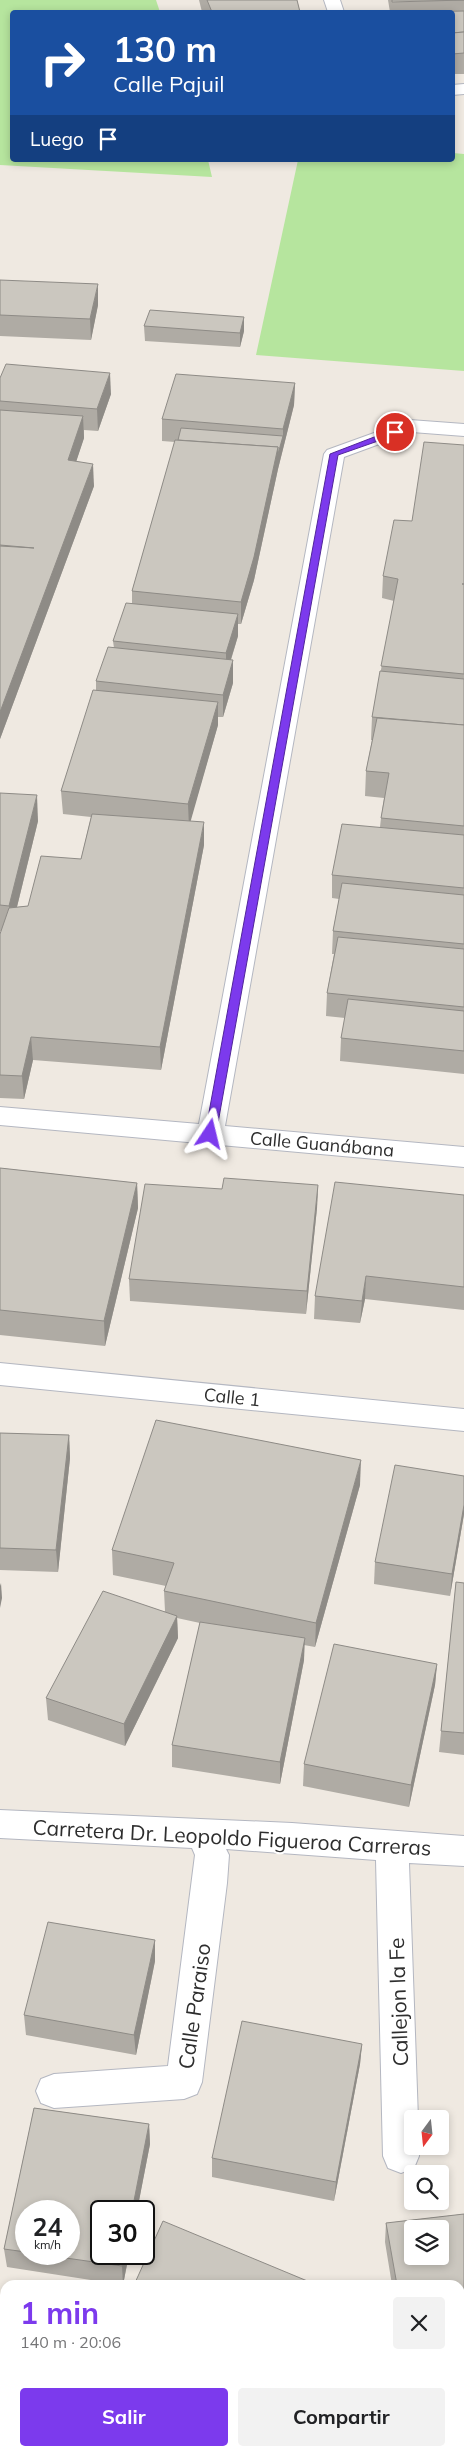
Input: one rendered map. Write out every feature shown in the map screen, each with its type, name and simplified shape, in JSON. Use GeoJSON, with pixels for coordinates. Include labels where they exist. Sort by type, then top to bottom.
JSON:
{"type":"FeatureCollection","features":[{"type":"Feature","properties":{"kind":"street"},"geometry":{"type":"LineString","coordinates":[[210,1134],[334,454],[410,426],[464,430]]}},
{"type":"Feature","properties":{"kind":"street","name":"Calle Guanábana"},"geometry":{"type":"LineString","coordinates":[[0,1116],[464,1157]]}},
{"type":"Feature","properties":{"kind":"street","name":"Calle 1"},"geometry":{"type":"LineString","coordinates":[[0,1374],[464,1420]]}},
{"type":"Feature","properties":{"kind":"street","name":"Carretera Dr. Leopoldo Figueroa Carreras"},"geometry":{"type":"LineString","coordinates":[[0,1824],[292,1838],[464,1851]]}},
{"type":"Feature","properties":{"kind":"street","name":"Calle Paraiso"},"geometry":{"type":"LineString","coordinates":[[54,2091],[184,2082],[210,1883],[212,1855],[202,1834]]}},
{"type":"Feature","properties":{"kind":"street","name":"Callejon la Fe"},"geometry":{"type":"LineString","coordinates":[[392,1847],[398,1970],[400,2156]]}},
{"type":"Feature","properties":{"kind":"green space"},"geometry":{"type":"Polygon","coordinates":[[[0,0],[156,0],[159,10],[10,10],[10,162],[208,162],[212,177],[0,165],[0,0]]]}},
{"type":"Feature","properties":{"kind":"green space"},"geometry":{"type":"Polygon","coordinates":[[[455,153],[464,154],[464,371],[256,355],[298,162],[455,162],[455,153]]]}},
{"type":"Feature","properties":{"kind":"building"},"geometry":{"type":"Polygon","coordinates":[[[207,0],[297,0],[300,10],[211,10],[207,0]]]}},
{"type":"Feature","properties":{"kind":"building"},"geometry":{"type":"Polygon","coordinates":[[[392,0],[464,0],[392,2],[392,0]]]}},
{"type":"Feature","properties":{"kind":"building"},"geometry":{"type":"Polygon","coordinates":[[[455,11],[464,11],[464,32],[455,33],[455,11]]]}},
{"type":"Feature","properties":{"kind":"building"},"geometry":{"type":"Polygon","coordinates":[[[464,32],[464,53],[455,54],[455,33],[464,32]]]}},
{"type":"Feature","properties":{"kind":"building"},"geometry":{"type":"Polygon","coordinates":[[[0,280],[98,284],[90,319],[0,315],[0,280]]]}},
{"type":"Feature","properties":{"kind":"building"},"geometry":{"type":"Polygon","coordinates":[[[150,310],[244,317],[240,333],[144,326],[150,310]]]}},
{"type":"Feature","properties":{"kind":"building"},"geometry":{"type":"Polygon","coordinates":[[[6,364],[110,373],[97,409],[0,401],[0,378],[6,364]]]}},
{"type":"Feature","properties":{"kind":"building"},"geometry":{"type":"Polygon","coordinates":[[[176,374],[295,383],[283,429],[162,419],[176,374]]]}},
{"type":"Feature","properties":{"kind":"building"},"geometry":{"type":"Polygon","coordinates":[[[0,410],[83,416],[68,460],[93,464],[0,712],[0,546],[34,548],[0,545],[0,410]]]}},
{"type":"Feature","properties":{"kind":"building"},"geometry":{"type":"Polygon","coordinates":[[[181,428],[283,436],[278,454],[278,447],[178,440],[181,428]]]}},
{"type":"Feature","properties":{"kind":"building"},"geometry":{"type":"Polygon","coordinates":[[[175,440],[278,447],[254,557],[241,602],[132,591],[175,440]]]}},
{"type":"Feature","properties":{"kind":"building"},"geometry":{"type":"Polygon","coordinates":[[[424,442],[464,445],[464,674],[381,666],[398,579],[383,576],[394,520],[412,521],[424,442]]]}},
{"type":"Feature","properties":{"kind":"building"},"geometry":{"type":"Polygon","coordinates":[[[126,603],[238,614],[226,653],[113,641],[126,603]]]}},
{"type":"Feature","properties":{"kind":"building"},"geometry":{"type":"Polygon","coordinates":[[[108,647],[233,660],[223,695],[96,681],[108,647]]]}},
{"type":"Feature","properties":{"kind":"building"},"geometry":{"type":"Polygon","coordinates":[[[380,671],[464,679],[464,725],[372,717],[380,671]]]}},
{"type":"Feature","properties":{"kind":"building"},"geometry":{"type":"Polygon","coordinates":[[[93,690],[218,702],[188,804],[61,791],[93,690]]]}},
{"type":"Feature","properties":{"kind":"building"},"geometry":{"type":"Polygon","coordinates":[[[377,718],[464,725],[464,826],[381,818],[389,773],[366,771],[377,718]]]}},
{"type":"Feature","properties":{"kind":"building"},"geometry":{"type":"Polygon","coordinates":[[[0,793],[37,795],[9,906],[0,905],[0,793]]]}},
{"type":"Feature","properties":{"kind":"building"},"geometry":{"type":"Polygon","coordinates":[[[92,814],[204,822],[160,1047],[31,1037],[22,1076],[0,1075],[0,934],[9,908],[28,906],[41,856],[81,859],[92,814]]]}},
{"type":"Feature","properties":{"kind":"building"},"geometry":{"type":"Polygon","coordinates":[[[342,824],[464,835],[464,888],[332,875],[342,824]]]}},
{"type":"Feature","properties":{"kind":"building"},"geometry":{"type":"Polygon","coordinates":[[[342,883],[464,895],[464,944],[333,931],[342,883]]]}},
{"type":"Feature","properties":{"kind":"building"},"geometry":{"type":"Polygon","coordinates":[[[338,937],[464,949],[464,1007],[327,993],[338,937]]]}},
{"type":"Feature","properties":{"kind":"building"},"geometry":{"type":"Polygon","coordinates":[[[348,999],[464,1011],[464,1051],[341,1038],[348,999]]]}},
{"type":"Feature","properties":{"kind":"building"},"geometry":{"type":"Polygon","coordinates":[[[0,1168],[137,1183],[104,1321],[0,1310],[0,1168]]]}},
{"type":"Feature","properties":{"kind":"building"},"geometry":{"type":"Polygon","coordinates":[[[224,1178],[318,1185],[307,1291],[129,1279],[145,1184],[222,1189],[224,1178]]]}},
{"type":"Feature","properties":{"kind":"building"},"geometry":{"type":"Polygon","coordinates":[[[335,1182],[464,1195],[464,1287],[366,1276],[362,1301],[315,1296],[335,1182]]]}},
{"type":"Feature","properties":{"kind":"building"},"geometry":{"type":"Polygon","coordinates":[[[156,1420],[361,1460],[316,1623],[164,1591],[174,1563],[112,1550],[156,1420]]]}},
{"type":"Feature","properties":{"kind":"building"},"geometry":{"type":"Polygon","coordinates":[[[0,1433],[69,1435],[56,1550],[0,1548],[0,1433]]]}},
{"type":"Feature","properties":{"kind":"building"},"geometry":{"type":"Polygon","coordinates":[[[395,1465],[464,1476],[464,1505],[452,1574],[375,1562],[395,1465]]]}},
{"type":"Feature","properties":{"kind":"building"},"geometry":{"type":"Polygon","coordinates":[[[456,1582],[464,1583],[464,1733],[441,1731],[456,1582]]]}},
{"type":"Feature","properties":{"kind":"building"},"geometry":{"type":"Polygon","coordinates":[[[103,1591],[177,1616],[124,1724],[46,1698],[103,1591]]]}},
{"type":"Feature","properties":{"kind":"building"},"geometry":{"type":"Polygon","coordinates":[[[200,1622],[305,1638],[280,1762],[172,1745],[200,1622]]]}},
{"type":"Feature","properties":{"kind":"building"},"geometry":{"type":"Polygon","coordinates":[[[334,1644],[437,1664],[411,1785],[304,1764],[334,1644]]]}},
{"type":"Feature","properties":{"kind":"building"},"geometry":{"type":"Polygon","coordinates":[[[48,1922],[155,1940],[134,2035],[24,2015],[48,1922]]]}},
{"type":"Feature","properties":{"kind":"building"},"geometry":{"type":"Polygon","coordinates":[[[242,2021],[362,2044],[336,2182],[212,2158],[242,2021]]]}},
{"type":"Feature","properties":{"kind":"building"},"geometry":{"type":"Polygon","coordinates":[[[34,2108],[149,2124],[134,2200],[90,2200],[90,2261],[80,2260],[80,2200],[15,2200],[15,2250],[4,2249],[34,2108]]]}},
{"type":"Feature","properties":{"kind":"building"},"geometry":{"type":"Polygon","coordinates":[[[464,2214],[464,2280],[396,2280],[386,2223],[404,2221],[404,2265],[449,2265],[449,2220],[412,2220],[464,2214]]]}},
{"type":"Feature","properties":{"kind":"building"},"geometry":{"type":"Polygon","coordinates":[[[163,2221],[305,2280],[136,2280],[143,2265],[155,2265],[155,2239],[163,2221]]]}},
{"type":"Feature","properties":{"kind":"route"},"geometry":{"type":"LineString","coordinates":[[210,1134],[334,454],[395,432]]}}]}
